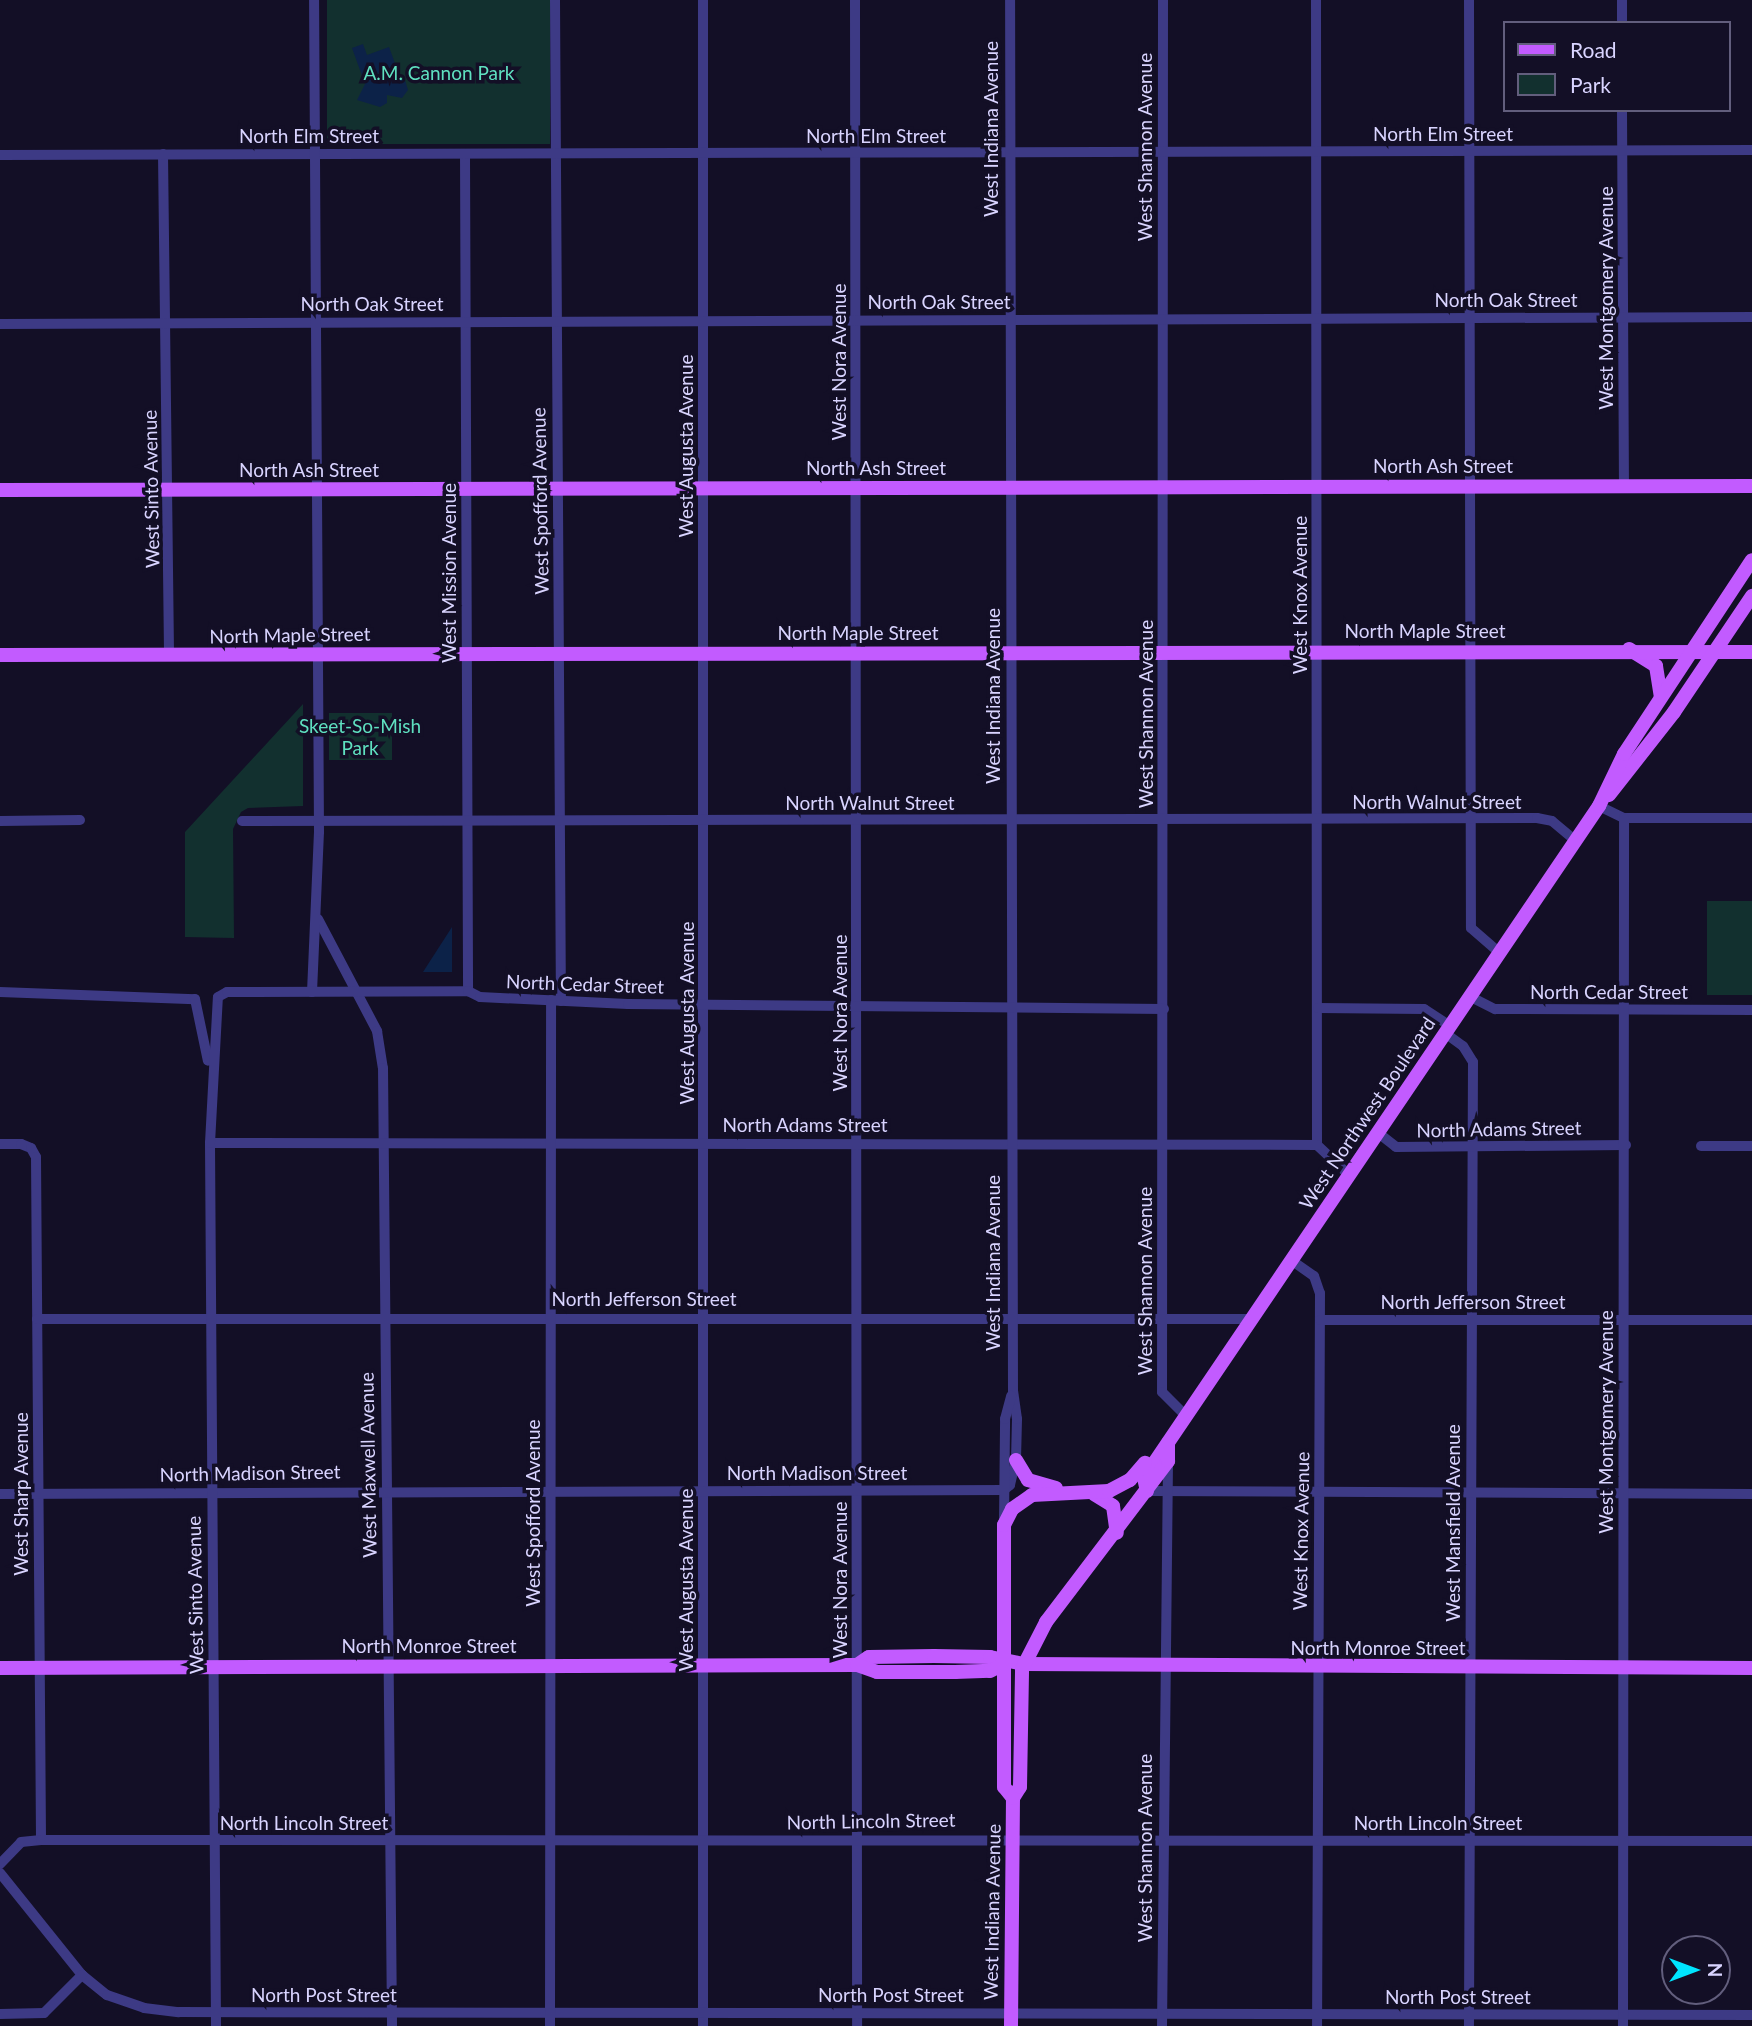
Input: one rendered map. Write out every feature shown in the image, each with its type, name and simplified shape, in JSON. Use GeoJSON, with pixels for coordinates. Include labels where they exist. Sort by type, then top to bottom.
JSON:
{"type":"FeatureCollection","features":[{"type":"Feature","properties":{"kind":"main road"},"geometry":{"type":"LineString","coordinates":[[1730,485],[1752,475]]}},
{"type":"Feature","properties":{"kind":"main road","name":"North Ash Street"},"geometry":{"type":"LineString","coordinates":[[0,490],[1752,486]]}},
{"type":"Feature","properties":{"kind":"main road"},"geometry":{"type":"LineString","coordinates":[[1599,806],[1624,754],[1752,560]]}},
{"type":"Feature","properties":{"kind":"main road"},"geometry":{"type":"LineString","coordinates":[[1599,806],[1626,778],[1752,596]]}},
{"type":"Feature","properties":{"kind":"main road"},"geometry":{"type":"LineString","coordinates":[[1628,649],[1656,666],[1660,698]]}},
{"type":"Feature","properties":{"kind":"main road","name":"North Maple Street"},"geometry":{"type":"LineString","coordinates":[[0,655],[1628,649],[1752,652]]}},
{"type":"Feature","properties":{"kind":"main road","name":"West Northwest Boulevard"},"geometry":{"type":"LineString","coordinates":[[1004,1525],[1021,1500],[1032,1495],[1109,1491],[1123,1484],[1152,1452],[1168,1443],[1599,806]]}},
{"type":"Feature","properties":{"kind":"main road"},"geometry":{"type":"LineString","coordinates":[[1024,1664],[1045,1622],[1127,1520],[1168,1461],[1168,1443]]}},
{"type":"Feature","properties":{"kind":"main road"},"geometry":{"type":"LineString","coordinates":[[1147,1491],[1144,1478],[1168,1443]]}},
{"type":"Feature","properties":{"kind":"main road"},"geometry":{"type":"LineString","coordinates":[[1016,1460],[1028,1480],[1071,1491]]}},
{"type":"Feature","properties":{"kind":"main road"},"geometry":{"type":"LineString","coordinates":[[1087,1492],[1113,1506],[1117,1533]]}},
{"type":"Feature","properties":{"kind":"main road","name":"West Indiana Avenue"},"geometry":{"type":"LineString","coordinates":[[1004,1525],[1004,1787],[1013,1798]]}},
{"type":"Feature","properties":{"kind":"main road","name":"North Monroe Street"},"geometry":{"type":"LineString","coordinates":[[0,1668],[857,1665],[869,1657],[990,1657],[1004,1664],[1752,1668]]}},
{"type":"Feature","properties":{"kind":"main road","name":"West Indiana Avenue"},"geometry":{"type":"LineString","coordinates":[[1011,2019],[1013,1798],[1020,1787],[1024,1664]]}},
{"type":"Feature","properties":{"kind":"street","name":"West Maxwell Avenue"},"geometry":{"type":"LineString","coordinates":[[312,992],[318,919],[319,821],[314,0]]}},
{"type":"Feature","properties":{"kind":"street","name":"West Spofford Avenue"},"geometry":{"type":"LineString","coordinates":[[550,2026],[552,1143],[560,822],[555,0]]}},
{"type":"Feature","properties":{"kind":"street","name":"West Augusta Avenue"},"geometry":{"type":"LineString","coordinates":[[703,0],[706,821],[703,2026]]}},
{"type":"Feature","properties":{"kind":"street","name":"West Nora Avenue"},"geometry":{"type":"LineString","coordinates":[[855,0],[858,488],[857,2026]]}},
{"type":"Feature","properties":{"kind":"street","name":"West Indiana Avenue"},"geometry":{"type":"LineString","coordinates":[[1004,1490],[1010,1485],[1016,1460],[1013,1392],[1010,0]]}},
{"type":"Feature","properties":{"kind":"street","name":"West Shannon Avenue"},"geometry":{"type":"LineString","coordinates":[[1163,0],[1162,1392],[1187,1416]]}},
{"type":"Feature","properties":{"kind":"street","name":"West Knox Avenue"},"geometry":{"type":"LineString","coordinates":[[1316,0],[1317,1145]]}},
{"type":"Feature","properties":{"kind":"street"},"geometry":{"type":"LineString","coordinates":[[1469,0],[1472,928],[1499,952]]}},
{"type":"Feature","properties":{"kind":"street"},"geometry":{"type":"LineString","coordinates":[[1622,0],[1622,21]]}},
{"type":"Feature","properties":{"kind":"street","name":"West Montgomery Avenue"},"geometry":{"type":"LineString","coordinates":[[1622,112],[1624,485]]}},
{"type":"Feature","properties":{"kind":"street","name":"North Elm Street"},"geometry":{"type":"LineString","coordinates":[[0,155],[1752,150]]}},
{"type":"Feature","properties":{"kind":"street","name":"West Sinto Avenue"},"geometry":{"type":"LineString","coordinates":[[163,154],[169,656]]}},
{"type":"Feature","properties":{"kind":"street","name":"West Mission Avenue"},"geometry":{"type":"LineString","coordinates":[[465,154],[468,992]]}},
{"type":"Feature","properties":{"kind":"street","name":"North Oak Street"},"geometry":{"type":"LineString","coordinates":[[0,324],[1752,317]]}},
{"type":"Feature","properties":{"kind":"street"},"geometry":{"type":"LineString","coordinates":[[1599,806],[1624,818],[1752,818]]}},
{"type":"Feature","properties":{"kind":"street","name":"West Montgomery Avenue"},"geometry":{"type":"LineString","coordinates":[[1623,2020],[1626,1145],[1624,818]]}},
{"type":"Feature","properties":{"kind":"street","name":"North Walnut Street"},"geometry":{"type":"LineString","coordinates":[[242,821],[1547,819],[1576,840]]}},
{"type":"Feature","properties":{"kind":"street"},"geometry":{"type":"LineString","coordinates":[[0,821],[80,820]]}},
{"type":"Feature","properties":{"kind":"street","name":"West Maxwell Avenue"},"geometry":{"type":"LineString","coordinates":[[318,919],[337,962],[358,993],[377,1031],[381,1056],[392,2026]]}},
{"type":"Feature","properties":{"kind":"street","name":"West Sinto Avenue"},"geometry":{"type":"LineString","coordinates":[[0,992],[195,999],[210,1080]]}},
{"type":"Feature","properties":{"kind":"street","name":"North Cedar Street"},"geometry":{"type":"LineString","coordinates":[[218,997],[227,992],[468,992],[476,996],[704,1005],[1164,1009]]}},
{"type":"Feature","properties":{"kind":"street","name":"North Cedar Street"},"geometry":{"type":"LineString","coordinates":[[1469,996],[1495,1009],[1752,1010]]}},
{"type":"Feature","properties":{"kind":"street","name":"West Sinto Avenue"},"geometry":{"type":"LineString","coordinates":[[216,2026],[210,1080],[218,997]]}},
{"type":"Feature","properties":{"kind":"street"},"geometry":{"type":"LineString","coordinates":[[1318,1008],[1424,1009],[1447,1029]]}},
{"type":"Feature","properties":{"kind":"street","name":"West Mansfield Avenue"},"geometry":{"type":"LineString","coordinates":[[1447,1029],[1472,1062],[1469,2026]]}},
{"type":"Feature","properties":{"kind":"street","name":"North Adams Street"},"geometry":{"type":"LineString","coordinates":[[1377,1132],[1396,1147],[1626,1145]]}},
{"type":"Feature","properties":{"kind":"street","name":"North Adams Street"},"geometry":{"type":"LineString","coordinates":[[210,1143],[1317,1145]]}},
{"type":"Feature","properties":{"kind":"street","name":"West Sharp Avenue"},"geometry":{"type":"LineString","coordinates":[[0,1144],[31,1148],[36,1157],[41,1840]]}},
{"type":"Feature","properties":{"kind":"street"},"geometry":{"type":"LineString","coordinates":[[1317,1145],[1329,1161],[1349,1175]]}},
{"type":"Feature","properties":{"kind":"street"},"geometry":{"type":"LineString","coordinates":[[1701,1146],[1752,1146]]}},
{"type":"Feature","properties":{"kind":"street","name":"West Knox Avenue"},"geometry":{"type":"LineString","coordinates":[[1291,1260],[1314,1276],[1320,1293],[1317,2026]]}},
{"type":"Feature","properties":{"kind":"street","name":"North Jefferson Street"},"geometry":{"type":"LineString","coordinates":[[37,1319],[384,1316],[1251,1319]]}},
{"type":"Feature","properties":{"kind":"street","name":"North Jefferson Street"},"geometry":{"type":"LineString","coordinates":[[1320,1320],[1752,1320]]}},
{"type":"Feature","properties":{"kind":"street","name":"West Indiana Avenue"},"geometry":{"type":"LineString","coordinates":[[1004,1525],[1005,1419],[1013,1392]]}},
{"type":"Feature","properties":{"kind":"street","name":"West Shannon Avenue"},"geometry":{"type":"LineString","coordinates":[[1162,2026],[1163,1666],[1168,1461]]}},
{"type":"Feature","properties":{"kind":"street","name":"North Madison Street"},"geometry":{"type":"LineString","coordinates":[[0,1494],[551,1488],[703,1491],[1004,1490]]}},
{"type":"Feature","properties":{"kind":"street"},"geometry":{"type":"LineString","coordinates":[[1147,1491],[1752,1494]]}},
{"type":"Feature","properties":{"kind":"street","name":"North Lincoln Street"},"geometry":{"type":"LineString","coordinates":[[0,1864],[21,1842],[41,1840],[1752,1841]]}},
{"type":"Feature","properties":{"kind":"street","name":"North Post Street"},"geometry":{"type":"LineString","coordinates":[[0,1873],[82,1976],[107,1995],[144,2008],[216,2012],[857,2012],[1011,2019],[1162,2013],[1469,2014],[1623,2020],[1752,2015]]}},
{"type":"Feature","properties":{"kind":"street"},"geometry":{"type":"LineString","coordinates":[[0,2014],[44,2013],[82,1976]]}},
{"type":"Feature","properties":{"kind":"street"},"geometry":{"type":"LineString","coordinates":[[44,2013],[44,2026]]}},
{"type":"Feature","properties":{"kind":"green space","name":"A.M. Cannon Park"},"geometry":{"type":"Polygon","coordinates":[[[327,0],[550,0],[550,144],[327,144],[327,0]]]}},
{"type":"Feature","properties":{"kind":"green space"},"geometry":{"type":"Polygon","coordinates":[[[303,704],[303,806],[248,808],[241,812],[233,829],[234,938],[185,937],[185,832],[303,704]]]}},
{"type":"Feature","properties":{"kind":"green space","name":"Skeet-So-Mish Park"},"geometry":{"type":"Polygon","coordinates":[[[329,713],[392,713],[392,760],[329,760],[329,713]]]}},
{"type":"Feature","properties":{"kind":"green space"},"geometry":{"type":"Polygon","coordinates":[[[1707,901],[1752,901],[1752,995],[1707,995],[1707,901]]]}},
{"type":"Feature","properties":{"kind":"water"},"geometry":{"type":"Polygon","coordinates":[[[363,44],[367,55],[389,47],[396,66],[374,75],[383,83],[395,77],[405,80],[408,90],[402,98],[387,95],[387,103],[380,107],[357,100],[365,84],[352,48],[363,44]]]}},
{"type":"Feature","properties":{"kind":"water"},"geometry":{"type":"Polygon","coordinates":[[[452,927],[452,972],[423,972],[452,927]]]}}]}
